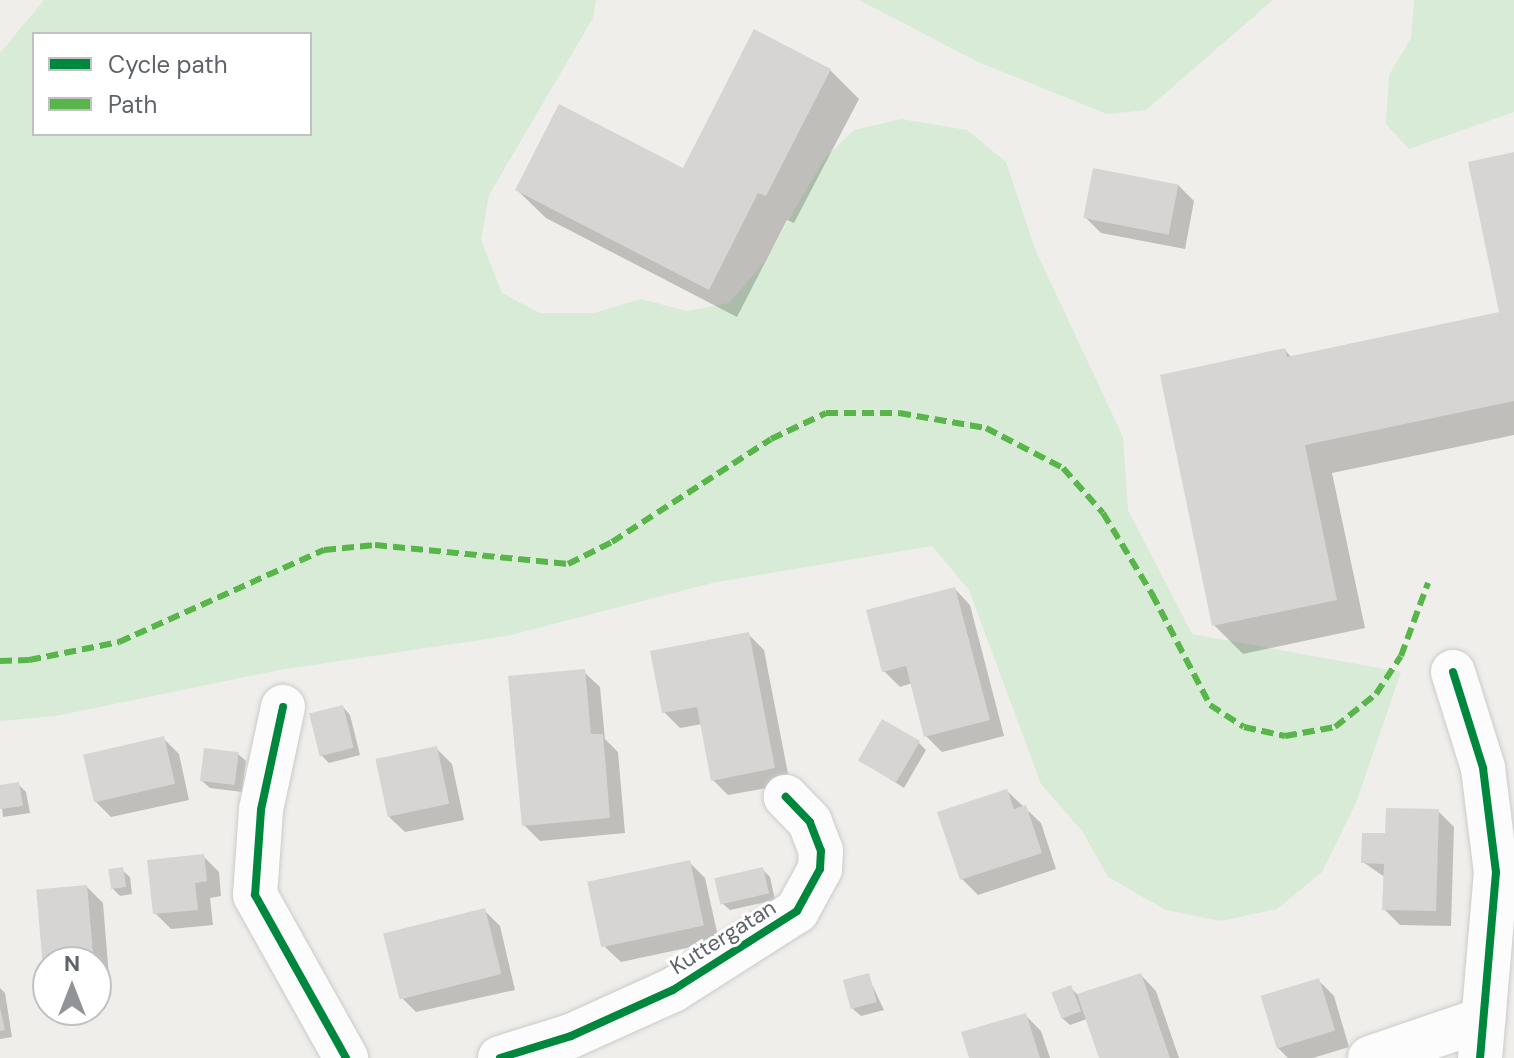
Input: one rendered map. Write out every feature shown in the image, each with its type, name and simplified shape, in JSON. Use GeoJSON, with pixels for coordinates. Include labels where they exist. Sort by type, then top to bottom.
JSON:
{"type":"FeatureCollection","features":[{"type":"Feature","properties":{"kind":"street"},"geometry":{"type":"LineString","coordinates":[[1370,1058],[1482,1038],[1496,872],[1483,768],[1453,672]]}},
{"type":"Feature","properties":{"kind":"street"},"geometry":{"type":"LineString","coordinates":[[283,707],[257,835],[255,895],[346,1058]]}},
{"type":"Feature","properties":{"kind":"street","name":"Kuttergatan"},"geometry":{"type":"LineString","coordinates":[[500,1058],[571,1036],[673,990],[797,911],[820,869],[821,851],[810,822],[786,797]]}},
{"type":"Feature","properties":{"kind":"green space"},"geometry":{"type":"Polygon","coordinates":[[[44,0],[596,0],[593,18],[489,195],[481,240],[502,293],[540,313],[594,313],[641,299],[687,311],[729,303],[765,261],[824,159],[854,130],[901,119],[967,130],[1006,162],[1035,249],[1123,437],[1128,510],[1192,634],[1401,672],[1356,803],[1322,872],[1277,909],[1221,921],[1166,910],[1108,877],[1082,831],[1041,784],[969,590],[932,546],[712,583],[507,636],[279,670],[56,716],[0,721],[0,53],[44,0]]]}},
{"type":"Feature","properties":{"kind":"green space"},"geometry":{"type":"Polygon","coordinates":[[[859,0],[1273,0],[1146,110],[1107,114],[978,62],[859,0]]]}},
{"type":"Feature","properties":{"kind":"green space"},"geometry":{"type":"Polygon","coordinates":[[[1414,0],[1514,0],[1514,112],[1409,149],[1386,124],[1389,75],[1411,38],[1414,0]]]}},
{"type":"Feature","properties":{"kind":"building"},"geometry":{"type":"Polygon","coordinates":[[[754,29],[831,69],[766,196],[758,193],[709,290],[515,190],[559,104],[683,168],[754,29]]]}},
{"type":"Feature","properties":{"kind":"building"},"geometry":{"type":"Polygon","coordinates":[[[1514,152],[1514,401],[1305,445],[1337,600],[1212,626],[1160,375],[1285,348],[1287,357],[1499,312],[1468,162],[1514,152]]]}},
{"type":"Feature","properties":{"kind":"building"},"geometry":{"type":"Polygon","coordinates":[[[1093,168],[1178,185],[1169,235],[1083,218],[1093,168]]]}},
{"type":"Feature","properties":{"kind":"building"},"geometry":{"type":"Polygon","coordinates":[[[955,587],[990,720],[924,737],[906,666],[882,672],[866,610],[955,587]]]}},
{"type":"Feature","properties":{"kind":"building"},"geometry":{"type":"Polygon","coordinates":[[[749,632],[775,768],[711,781],[697,707],[662,713],[650,651],[749,632]]]}},
{"type":"Feature","properties":{"kind":"building"},"geometry":{"type":"Polygon","coordinates":[[[585,669],[591,734],[603,734],[610,818],[522,826],[508,676],[585,669]]]}},
{"type":"Feature","properties":{"kind":"building"},"geometry":{"type":"Polygon","coordinates":[[[343,705],[354,748],[320,756],[309,713],[343,705]]]}},
{"type":"Feature","properties":{"kind":"building"},"geometry":{"type":"Polygon","coordinates":[[[882,719],[920,741],[896,783],[858,761],[882,719]]]}},
{"type":"Feature","properties":{"kind":"building"},"geometry":{"type":"Polygon","coordinates":[[[164,736],[175,784],[94,802],[83,755],[164,736]]]}},
{"type":"Feature","properties":{"kind":"building"},"geometry":{"type":"Polygon","coordinates":[[[437,746],[449,804],[388,817],[375,759],[437,746]]]}},
{"type":"Feature","properties":{"kind":"building"},"geometry":{"type":"Polygon","coordinates":[[[204,748],[239,752],[235,785],[200,781],[204,748]]]}},
{"type":"Feature","properties":{"kind":"building"},"geometry":{"type":"Polygon","coordinates":[[[19,782],[23,806],[0,809],[0,785],[19,782]]]}},
{"type":"Feature","properties":{"kind":"building"},"geometry":{"type":"Polygon","coordinates":[[[1007,789],[1014,809],[1026,805],[1042,853],[960,880],[937,812],[1007,789]]]}},
{"type":"Feature","properties":{"kind":"building"},"geometry":{"type":"Polygon","coordinates":[[[1386,808],[1439,809],[1436,911],[1382,910],[1384,864],[1361,863],[1362,833],[1385,833],[1386,808]]]}},
{"type":"Feature","properties":{"kind":"building"},"geometry":{"type":"Polygon","coordinates":[[[204,854],[207,881],[195,883],[198,910],[153,914],[147,860],[204,854]]]}},
{"type":"Feature","properties":{"kind":"building"},"geometry":{"type":"Polygon","coordinates":[[[690,860],[704,926],[601,947],[587,882],[690,860]]]}},
{"type":"Feature","properties":{"kind":"building"},"geometry":{"type":"Polygon","coordinates":[[[123,867],[126,887],[111,889],[108,869],[123,867]]]}},
{"type":"Feature","properties":{"kind":"building"},"geometry":{"type":"Polygon","coordinates":[[[763,867],[769,893],[720,905],[714,878],[763,867]]]}},
{"type":"Feature","properties":{"kind":"building"},"geometry":{"type":"Polygon","coordinates":[[[87,885],[92,946],[41,946],[36,889],[87,885]]]}},
{"type":"Feature","properties":{"kind":"building"},"geometry":{"type":"Polygon","coordinates":[[[485,908],[501,974],[400,999],[383,933],[485,908]]]}},
{"type":"Feature","properties":{"kind":"building"},"geometry":{"type":"Polygon","coordinates":[[[869,973],[877,1002],[851,1009],[843,980],[869,973]]]}},
{"type":"Feature","properties":{"kind":"building"},"geometry":{"type":"Polygon","coordinates":[[[1141,973],[1170,1058],[1099,1058],[1077,994],[1141,973]]]}},
{"type":"Feature","properties":{"kind":"building"},"geometry":{"type":"Polygon","coordinates":[[[1319,978],[1335,1031],[1277,1048],[1261,996],[1319,978]]]}},
{"type":"Feature","properties":{"kind":"building"},"geometry":{"type":"Polygon","coordinates":[[[1071,985],[1081,1011],[1061,1019],[1051,993],[1071,985]]]}},
{"type":"Feature","properties":{"kind":"building"},"geometry":{"type":"Polygon","coordinates":[[[0,1008],[5,1030],[0,1031],[0,1008]]]}},
{"type":"Feature","properties":{"kind":"building"},"geometry":{"type":"Polygon","coordinates":[[[1026,1013],[1040,1058],[969,1058],[961,1032],[1026,1013]]]}},
{"type":"Feature","properties":{"kind":"marked path"},"geometry":{"type":"LineString","coordinates":[[0,661],[29,660],[119,642],[324,550],[375,545],[568,564],[612,542],[771,439],[826,413],[899,413],[986,428],[1063,468],[1103,513],[1152,594],[1210,705],[1244,727],[1285,736],[1335,727],[1376,694],[1401,656],[1428,583]]}},
{"type":"Feature","properties":{"kind":"cycle path"},"geometry":{"type":"LineString","coordinates":[[1453,672],[1483,768],[1496,872],[1480,1058]]}},
{"type":"Feature","properties":{"kind":"cycle path"},"geometry":{"type":"LineString","coordinates":[[283,707],[261,810],[255,895],[346,1058]]}},
{"type":"Feature","properties":{"kind":"cycle path"},"geometry":{"type":"LineString","coordinates":[[500,1058],[571,1036],[673,990],[797,911],[820,869],[821,851],[810,822],[786,797]]}}]}
